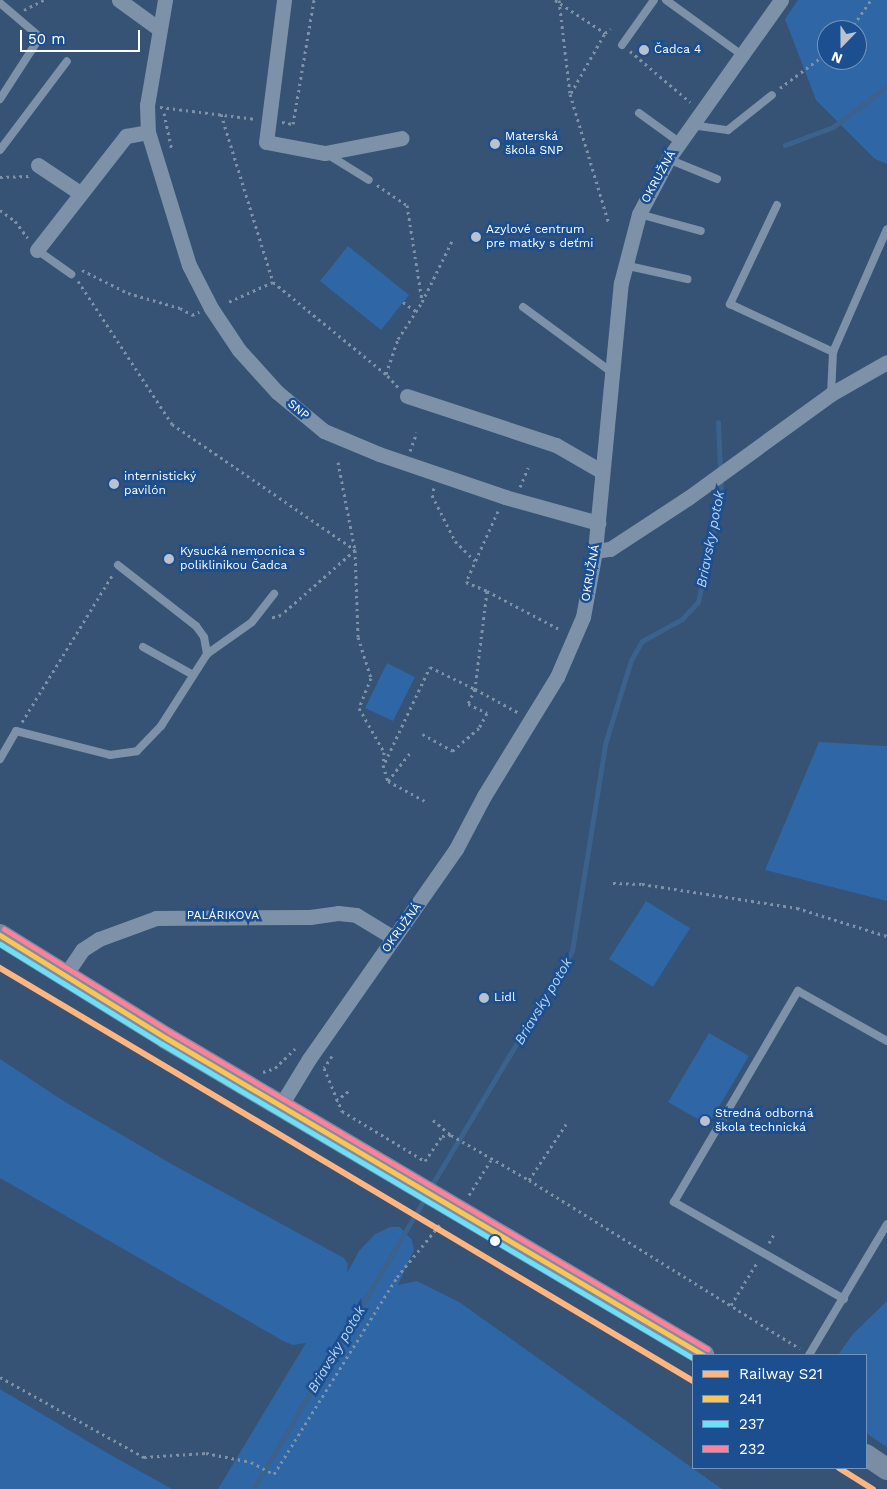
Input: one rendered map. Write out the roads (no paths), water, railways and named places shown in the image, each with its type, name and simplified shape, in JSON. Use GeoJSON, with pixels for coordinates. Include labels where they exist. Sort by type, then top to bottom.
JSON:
{"type":"FeatureCollection","features":[{"type":"Feature","properties":{"kind":"main road"},"geometry":{"type":"LineString","coordinates":[[0,935],[281,1105],[436,1195],[453,1214],[701,1354]]}},
{"type":"Feature","properties":{"kind":"main road"},"geometry":{"type":"LineString","coordinates":[[867,1457],[887,1469]]}},
{"type":"Feature","properties":{"kind":"street"},"geometry":{"type":"LineString","coordinates":[[119,0],[159,29]]}},
{"type":"Feature","properties":{"kind":"street","name":"SNP"},"geometry":{"type":"LineString","coordinates":[[166,0],[159,29],[147,105],[148,132],[189,265],[217,302],[239,350],[277,392],[324,431],[439,474],[511,491],[598,523]]}},
{"type":"Feature","properties":{"kind":"street"},"geometry":{"type":"LineString","coordinates":[[284,0],[266,142],[325,153],[402,138]]}},
{"type":"Feature","properties":{"kind":"street","name":"OKRUŽNÁ"},"geometry":{"type":"LineString","coordinates":[[281,1105],[309,1058],[456,849],[484,796],[557,677],[583,617],[595,551],[610,371],[624,266],[639,214],[679,142],[781,0]]}},
{"type":"Feature","properties":{"kind":"street"},"geometry":{"type":"LineString","coordinates":[[37,250],[126,136],[148,132]]}},
{"type":"Feature","properties":{"kind":"street"},"geometry":{"type":"LineString","coordinates":[[38,165],[80,193]]}},
{"type":"Feature","properties":{"kind":"street"},"geometry":{"type":"LineString","coordinates":[[595,551],[610,549],[688,498],[831,394],[887,362]]}},
{"type":"Feature","properties":{"kind":"street"},"geometry":{"type":"LineString","coordinates":[[407,396],[556,445],[602,471]]}},
{"type":"Feature","properties":{"kind":"street","name":"PALÁRIKOVA"},"geometry":{"type":"LineString","coordinates":[[66,974],[82,950],[99,940],[156,918],[310,917],[338,913],[356,915],[394,938]]}},
{"type":"Feature","properties":{"kind":"lane"},"geometry":{"type":"LineString","coordinates":[[622,45],[654,0]]}},
{"type":"Feature","properties":{"kind":"lane"},"geometry":{"type":"LineString","coordinates":[[666,0],[742,54]]}},
{"type":"Feature","properties":{"kind":"lane"},"geometry":{"type":"LineString","coordinates":[[0,3],[40,37],[0,99]]}},
{"type":"Feature","properties":{"kind":"lane"},"geometry":{"type":"LineString","coordinates":[[0,150],[67,61]]}},
{"type":"Feature","properties":{"kind":"lane"},"geometry":{"type":"LineString","coordinates":[[691,125],[728,130],[772,95]]}},
{"type":"Feature","properties":{"kind":"lane"},"geometry":{"type":"LineString","coordinates":[[639,113],[679,142]]}},
{"type":"Feature","properties":{"kind":"lane"},"geometry":{"type":"LineString","coordinates":[[325,153],[368,180]]}},
{"type":"Feature","properties":{"kind":"lane"},"geometry":{"type":"LineString","coordinates":[[668,159],[717,179]]}},
{"type":"Feature","properties":{"kind":"lane"},"geometry":{"type":"LineString","coordinates":[[777,204],[730,304],[833,352]]}},
{"type":"Feature","properties":{"kind":"lane"},"geometry":{"type":"LineString","coordinates":[[639,214],[701,231]]}},
{"type":"Feature","properties":{"kind":"lane"},"geometry":{"type":"LineString","coordinates":[[831,394],[833,352],[887,229]]}},
{"type":"Feature","properties":{"kind":"lane"},"geometry":{"type":"LineString","coordinates":[[37,250],[71,274]]}},
{"type":"Feature","properties":{"kind":"lane"},"geometry":{"type":"LineString","coordinates":[[624,266],[687,278]]}},
{"type":"Feature","properties":{"kind":"lane"},"geometry":{"type":"LineString","coordinates":[[523,307],[610,371]]}},
{"type":"Feature","properties":{"kind":"lane"},"geometry":{"type":"LineString","coordinates":[[118,565],[196,626],[204,637],[207,654]]}},
{"type":"Feature","properties":{"kind":"lane"},"geometry":{"type":"LineString","coordinates":[[0,760],[16,731],[110,754],[137,751],[151,741],[207,654],[252,622],[274,594]]}},
{"type":"Feature","properties":{"kind":"lane"},"geometry":{"type":"LineString","coordinates":[[142,647],[193,675]]}},
{"type":"Feature","properties":{"kind":"lane"},"geometry":{"type":"LineString","coordinates":[[844,1299],[674,1202],[798,991],[887,1041]]}},
{"type":"Feature","properties":{"kind":"lane"},"geometry":{"type":"LineString","coordinates":[[810,1354],[887,1224]]}},
{"type":"Feature","properties":{"kind":"waterway","name":"Briavsky potok"},"geometry":{"type":"LineString","coordinates":[[785,145],[833,127],[887,86]]}},
{"type":"Feature","properties":{"kind":"waterway","name":"Briavsky potok"},"geometry":{"type":"LineString","coordinates":[[430,1188],[572,951],[605,744],[631,660],[642,641],[682,619],[698,602],[721,494],[718,422]]}},
{"type":"Feature","properties":{"kind":"waterway","name":"Briavsky potok"},"geometry":{"type":"LineString","coordinates":[[253,1489],[425,1198]]}},
{"type":"Feature","properties":{"kind":"rail line","name":"S21"},"geometry":{"type":"LineString","coordinates":[[0,968],[692,1380]]}},
{"type":"Feature","properties":{"kind":"rail line","name":"S21"},"geometry":{"type":"LineString","coordinates":[[841,1469],[873,1489]]}},
{"type":"Feature","properties":{"kind":"place","name":"Čadca 4"},"geometry":{"type":"Point","coordinates":[644,50]}},
{"type":"Feature","properties":{"kind":"place","name":"Materská škola SNP"},"geometry":{"type":"Point","coordinates":[495,144]}},
{"type":"Feature","properties":{"kind":"place","name":"Azylové centrum pre matky s deťmi"},"geometry":{"type":"Point","coordinates":[476,237]}},
{"type":"Feature","properties":{"kind":"place","name":"internistický pavilón"},"geometry":{"type":"Point","coordinates":[114,484]}},
{"type":"Feature","properties":{"kind":"place","name":"Kysucká nemocnica s poliklinikou Čadca"},"geometry":{"type":"Point","coordinates":[169,559]}},
{"type":"Feature","properties":{"kind":"place","name":"Lidl"},"geometry":{"type":"Point","coordinates":[484,998]}},
{"type":"Feature","properties":{"kind":"place","name":"Stredná odborná škola technická"},"geometry":{"type":"Point","coordinates":[705,1121]}}]}
